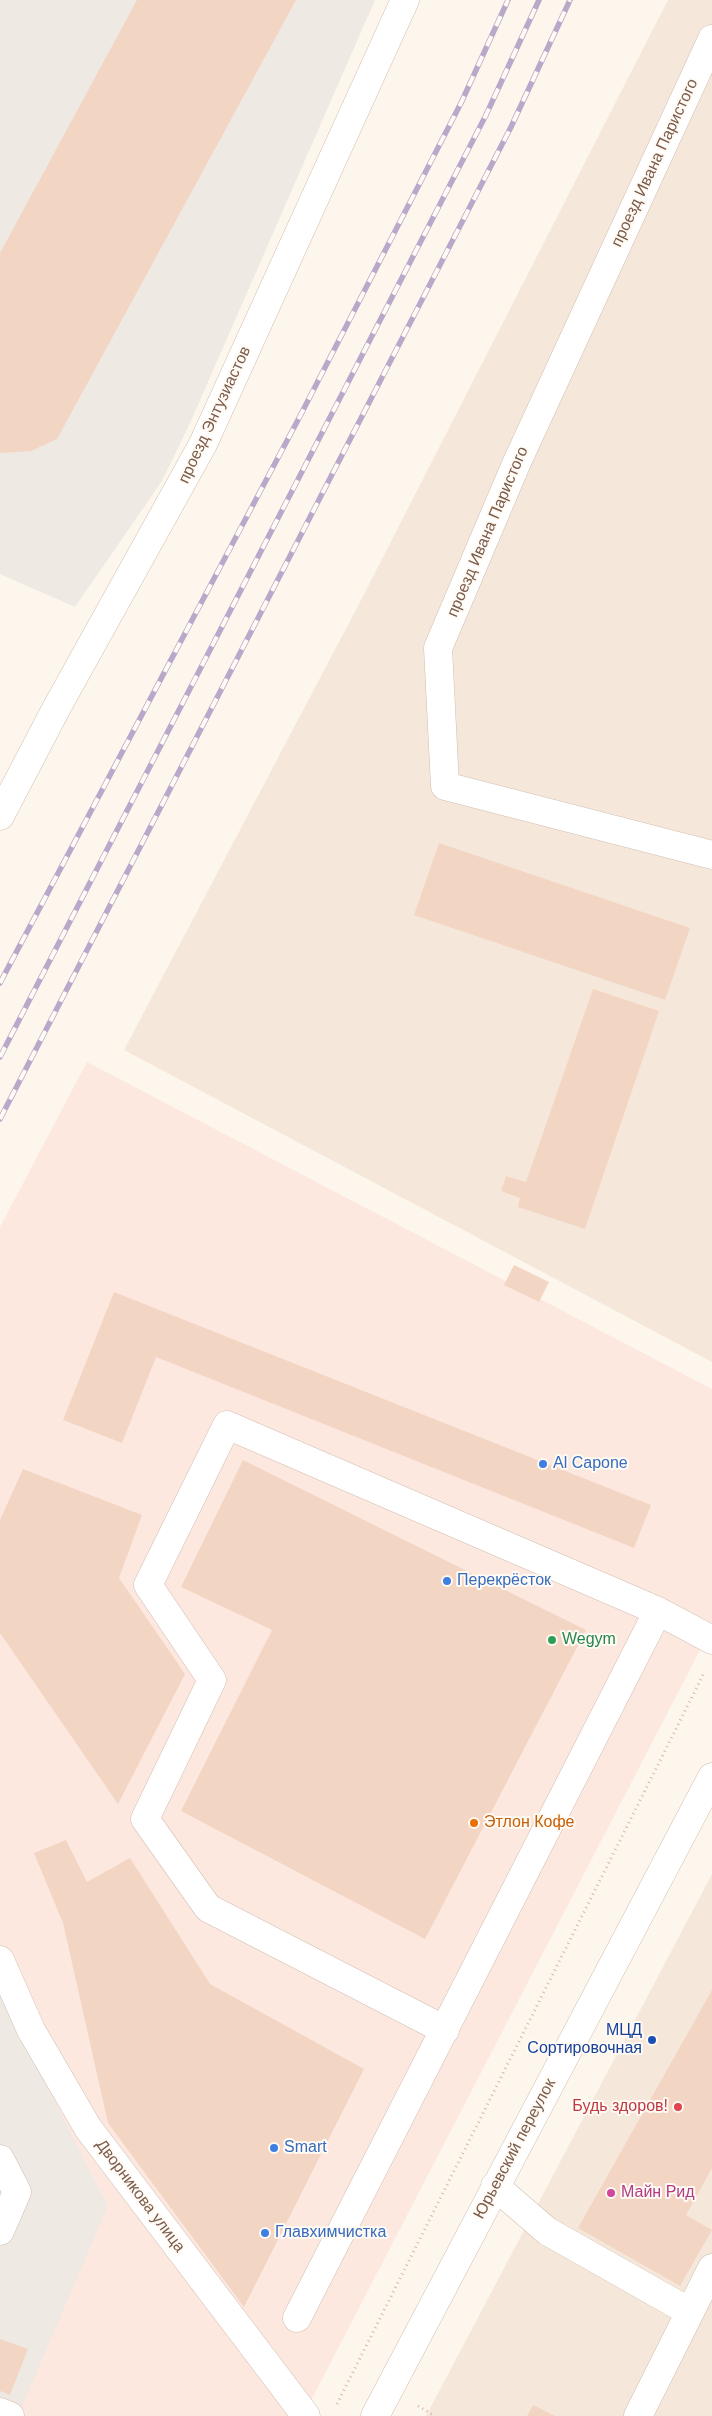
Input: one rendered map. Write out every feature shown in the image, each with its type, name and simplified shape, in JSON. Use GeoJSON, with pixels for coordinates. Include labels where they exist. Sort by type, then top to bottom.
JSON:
{"type":"FeatureCollection","features":[{"type":"Feature","properties":{"kind":"street","name":"проезд Энтузиастов"},"geometry":{"type":"LineString","coordinates":[[0,816],[57,706],[203,444],[405,0]]}},
{"type":"Feature","properties":{"kind":"street","name":"проезд Ивана Паристого"},"geometry":{"type":"LineString","coordinates":[[712,40],[517,462],[438,648],[445,786],[712,855]]}},
{"type":"Feature","properties":{"kind":"street"},"geometry":{"type":"LineString","coordinates":[[445,2030],[208,1908],[144,1819],[212,1680],[148,1585],[227,1425],[658,1611],[712,1640]]}},
{"type":"Feature","properties":{"kind":"street"},"geometry":{"type":"LineString","coordinates":[[298,2318],[658,1611]]}},
{"type":"Feature","properties":{"kind":"street","name":"Юрьевский переулок"},"geometry":{"type":"LineString","coordinates":[[375,2416],[712,1778]]}},
{"type":"Feature","properties":{"kind":"street","name":"Дворникова улица"},"geometry":{"type":"LineString","coordinates":[[0,1960],[31,2030],[88,2128],[306,2416]]}},
{"type":"Feature","properties":{"kind":"street"},"geometry":{"type":"LineString","coordinates":[[0,2159],[17,2192],[0,2231]]}},
{"type":"Feature","properties":{"kind":"street"},"geometry":{"type":"LineString","coordinates":[[495,2186],[547,2231],[690,2312]]}},
{"type":"Feature","properties":{"kind":"street"},"geometry":{"type":"LineString","coordinates":[[638,2416],[712,2268]]}},
{"type":"Feature","properties":{"kind":"street"},"geometry":{"type":"LineString","coordinates":[[0,2412],[10,2416]]}},
{"type":"Feature","properties":{"kind":"path"},"geometry":{"type":"LineString","coordinates":[[335,2408],[708,1666]]}},
{"type":"Feature","properties":{"kind":"shaded area"},"geometry":{"type":"Polygon","coordinates":[[[0,0],[375,0],[190,423],[162,481],[75,607],[0,574],[0,0]]]}},
{"type":"Feature","properties":{"kind":"shaded area"},"geometry":{"type":"Polygon","coordinates":[[[668,0],[712,0],[712,1362],[124,1050],[359,604],[668,0]]]}},
{"type":"Feature","properties":{"kind":"shaded area"},"geometry":{"type":"Polygon","coordinates":[[[87,1062],[712,1389],[712,1627],[303,2416],[0,2416],[0,1227],[87,1062]]]}},
{"type":"Feature","properties":{"kind":"shaded area"},"geometry":{"type":"Polygon","coordinates":[[[712,1874],[712,2416],[426,2416],[712,1874]]]}},
{"type":"Feature","properties":{"kind":"shaded area"},"geometry":{"type":"Polygon","coordinates":[[[0,1994],[108,2206],[18,2416],[0,2416],[0,1994]]]}},
{"type":"Feature","properties":{"kind":"building"},"geometry":{"type":"Polygon","coordinates":[[[137,0],[296,0],[57,439],[31,451],[0,453],[0,253],[137,0]]]}},
{"type":"Feature","properties":{"kind":"building"},"geometry":{"type":"Polygon","coordinates":[[[439,843],[690,928],[665,1000],[414,915],[439,843]]]}},
{"type":"Feature","properties":{"kind":"building"},"geometry":{"type":"Polygon","coordinates":[[[593,989],[659,1011],[585,1229],[518,1207],[520,1198],[501,1191],[506,1176],[526,1182],[593,989]]]}},
{"type":"Feature","properties":{"kind":"building"},"geometry":{"type":"Polygon","coordinates":[[[514,1265],[549,1282],[539,1302],[504,1285],[514,1265]]]}},
{"type":"Feature","properties":{"kind":"building"},"geometry":{"type":"Polygon","coordinates":[[[114,1292],[651,1505],[634,1548],[156,1357],[122,1443],[63,1420],[114,1292]]]}},
{"type":"Feature","properties":{"kind":"building"},"geometry":{"type":"Polygon","coordinates":[[[243,1460],[586,1630],[425,1939],[181,1811],[272,1630],[181,1587],[243,1460]]]}},
{"type":"Feature","properties":{"kind":"building"},"geometry":{"type":"Polygon","coordinates":[[[23,1469],[142,1515],[119,1578],[185,1674],[118,1804],[0,1633],[0,1520],[23,1469]]]}},
{"type":"Feature","properties":{"kind":"building"},"geometry":{"type":"Polygon","coordinates":[[[66,1840],[87,1882],[130,1858],[210,1984],[364,2069],[244,2307],[108,2123],[63,1923],[34,1853],[66,1840]]]}},
{"type":"Feature","properties":{"kind":"building"},"geometry":{"type":"Polygon","coordinates":[[[712,1990],[712,2168],[686,2215],[712,2230],[680,2286],[578,2228],[712,1990]]]}},
{"type":"Feature","properties":{"kind":"building"},"geometry":{"type":"Polygon","coordinates":[[[0,2339],[28,2349],[10,2395],[0,2391],[0,2339]]]}},
{"type":"Feature","properties":{"kind":"building"},"geometry":{"type":"Polygon","coordinates":[[[533,2405],[555,2416],[527,2416],[533,2405]]]}},
{"type":"Feature","properties":{"kind":"railway"},"geometry":{"type":"LineString","coordinates":[[0,983],[299,418],[461,103],[508,0]]}},
{"type":"Feature","properties":{"kind":"railway"},"geometry":{"type":"LineString","coordinates":[[0,1057],[486,115],[539,0]]}},
{"type":"Feature","properties":{"kind":"railway"},"geometry":{"type":"LineString","coordinates":[[0,1119],[511,127],[570,0]]}},
{"type":"Feature","properties":{"kind":"place","name":"Al Capone"},"geometry":{"type":"Point","coordinates":[543,1464]}},
{"type":"Feature","properties":{"kind":"place","name":"Перекрёсток"},"geometry":{"type":"Point","coordinates":[447,1581]}},
{"type":"Feature","properties":{"kind":"place","name":"Wegym"},"geometry":{"type":"Point","coordinates":[552,1640]}},
{"type":"Feature","properties":{"kind":"place","name":"Этлон Кофе"},"geometry":{"type":"Point","coordinates":[474,1823]}},
{"type":"Feature","properties":{"kind":"place","name":"МЦД Сортировочная"},"geometry":{"type":"Point","coordinates":[652,2040]}},
{"type":"Feature","properties":{"kind":"place","name":"Будь здоров!"},"geometry":{"type":"Point","coordinates":[678,2107]}},
{"type":"Feature","properties":{"kind":"place","name":"Smart"},"geometry":{"type":"Point","coordinates":[274,2148]}},
{"type":"Feature","properties":{"kind":"place","name":"Майн Рид"},"geometry":{"type":"Point","coordinates":[611,2193]}},
{"type":"Feature","properties":{"kind":"place","name":"Главхимчистка"},"geometry":{"type":"Point","coordinates":[265,2233]}}]}
